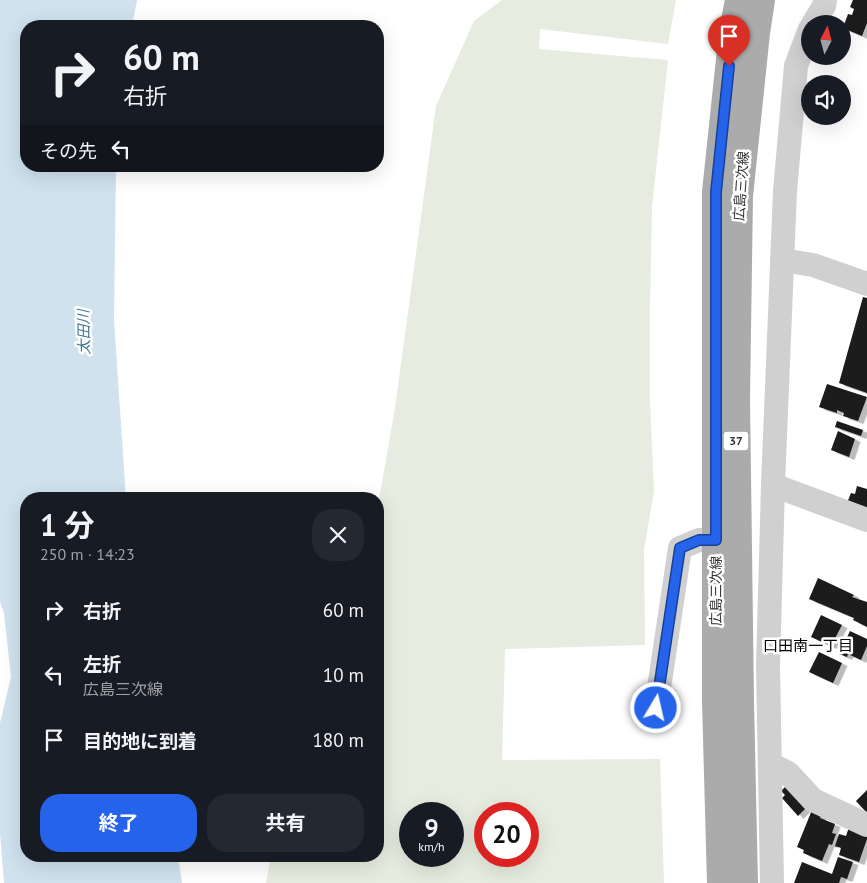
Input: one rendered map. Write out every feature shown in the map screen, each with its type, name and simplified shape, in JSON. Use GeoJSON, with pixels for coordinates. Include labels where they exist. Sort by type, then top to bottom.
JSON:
{"type":"FeatureCollection","features":[{"type":"Feature","properties":{"kind":"main road","name":"広島三次線"},"geometry":{"type":"LineString","coordinates":[[721,883],[716,702],[716,192],[733,31],[739,0]]}},
{"type":"Feature","properties":{"kind":"main road","name":"広島三次線"},"geometry":{"type":"LineString","coordinates":[[744,883],[736,398],[739,196],[761,0]]}},
{"type":"Feature","properties":{"kind":"street"},"geometry":{"type":"LineString","coordinates":[[818,15],[825,0]]}},
{"type":"Feature","properties":{"kind":"street"},"geometry":{"type":"LineString","coordinates":[[772,883],[768,666],[773,485],[785,191],[796,66],[801,53]]}},
{"type":"Feature","properties":{"kind":"street"},"geometry":{"type":"LineString","coordinates":[[782,260],[814,265],[867,284]]}},
{"type":"Feature","properties":{"kind":"street"},"geometry":{"type":"LineString","coordinates":[[773,485],[867,520]]}},
{"type":"Feature","properties":{"kind":"street"},"geometry":{"type":"LineString","coordinates":[[656,708],[680,548],[699,540],[716,540]]}},
{"type":"Feature","properties":{"kind":"street"},"geometry":{"type":"LineString","coordinates":[[770,764],[788,773],[813,800],[867,825]]}},
{"type":"Feature","properties":{"kind":"shaded area"},"geometry":{"type":"Polygon","coordinates":[[[502,0],[676,0],[668,44],[540,29],[539,49],[668,60],[652,207],[650,402],[654,491],[644,550],[645,645],[505,649],[502,760],[660,759],[664,883],[266,883],[270,862],[384,862],[384,492],[380,492],[395,408],[436,106],[474,21],[502,0]]]}},
{"type":"Feature","properties":{"kind":"water","name":"太田川"},"geometry":{"type":"Polygon","coordinates":[[[0,0],[137,0],[133,20],[20,20],[20,172],[116,172],[114,320],[126,492],[20,492],[20,862],[179,862],[182,883],[4,883],[0,833],[0,723],[11,677],[4,613],[0,602],[0,0]]]}},
{"type":"Feature","properties":{"kind":"building"},"geometry":{"type":"Polygon","coordinates":[[[853,0],[867,0],[867,23],[862,36],[851,31],[851,15],[848,15],[848,14],[852,15],[854,9],[850,7],[853,0]]]}},
{"type":"Feature","properties":{"kind":"building"},"geometry":{"type":"Polygon","coordinates":[[[863,297],[867,298],[867,393],[839,383],[863,297]]]}},
{"type":"Feature","properties":{"kind":"building"},"geometry":{"type":"Polygon","coordinates":[[[827,384],[867,397],[858,421],[843,416],[844,413],[837,410],[837,413],[819,407],[827,384]]]}},
{"type":"Feature","properties":{"kind":"building"},"geometry":{"type":"Polygon","coordinates":[[[837,421],[863,430],[861,436],[835,427],[837,421]]]}},
{"type":"Feature","properties":{"kind":"building"},"geometry":{"type":"Polygon","coordinates":[[[838,431],[855,439],[849,457],[831,450],[838,431]]]}},
{"type":"Feature","properties":{"kind":"building"},"geometry":{"type":"Polygon","coordinates":[[[857,486],[867,489],[867,513],[847,503],[851,493],[855,494],[857,486]]]}},
{"type":"Feature","properties":{"kind":"building"},"geometry":{"type":"Polygon","coordinates":[[[818,578],[854,595],[852,597],[867,602],[867,627],[853,620],[854,618],[809,599],[818,578]]]}},
{"type":"Feature","properties":{"kind":"building"},"geometry":{"type":"Polygon","coordinates":[[[821,615],[842,625],[831,646],[811,637],[821,615]]]}},
{"type":"Feature","properties":{"kind":"building"},"geometry":{"type":"Polygon","coordinates":[[[850,631],[867,639],[867,646],[861,660],[848,654],[847,657],[839,654],[850,631]]]}},
{"type":"Feature","properties":{"kind":"building"},"geometry":{"type":"Polygon","coordinates":[[[819,652],[842,663],[833,683],[809,672],[819,652]]]}},
{"type":"Feature","properties":{"kind":"building"},"geometry":{"type":"Polygon","coordinates":[[[791,781],[806,808],[798,816],[782,798],[785,795],[781,791],[791,781]]]}},
{"type":"Feature","properties":{"kind":"building"},"geometry":{"type":"Polygon","coordinates":[[[867,790],[867,813],[856,801],[867,790]]]}},
{"type":"Feature","properties":{"kind":"building"},"geometry":{"type":"Polygon","coordinates":[[[814,805],[824,808],[820,818],[835,824],[832,833],[836,834],[832,845],[829,844],[822,861],[803,853],[804,850],[797,847],[814,805]]]}},
{"type":"Feature","properties":{"kind":"building"},"geometry":{"type":"Polygon","coordinates":[[[849,827],[867,833],[867,839],[859,862],[839,855],[841,848],[835,846],[839,834],[846,836],[849,827]]]}},
{"type":"Feature","properties":{"kind":"building"},"geometry":{"type":"Polygon","coordinates":[[[838,857],[853,862],[847,879],[841,877],[839,883],[794,883],[802,862],[832,874],[838,857]]]}},
{"type":"Feature","properties":{"kind":"district","name":"口田南一丁目"},"geometry":{"type":"Point","coordinates":[808,646]}},
{"type":"Feature","properties":{"kind":"route"},"geometry":{"type":"LineString","coordinates":[[656,708],[680,548],[699,540],[716,540],[716,192],[729,66]]}}]}
